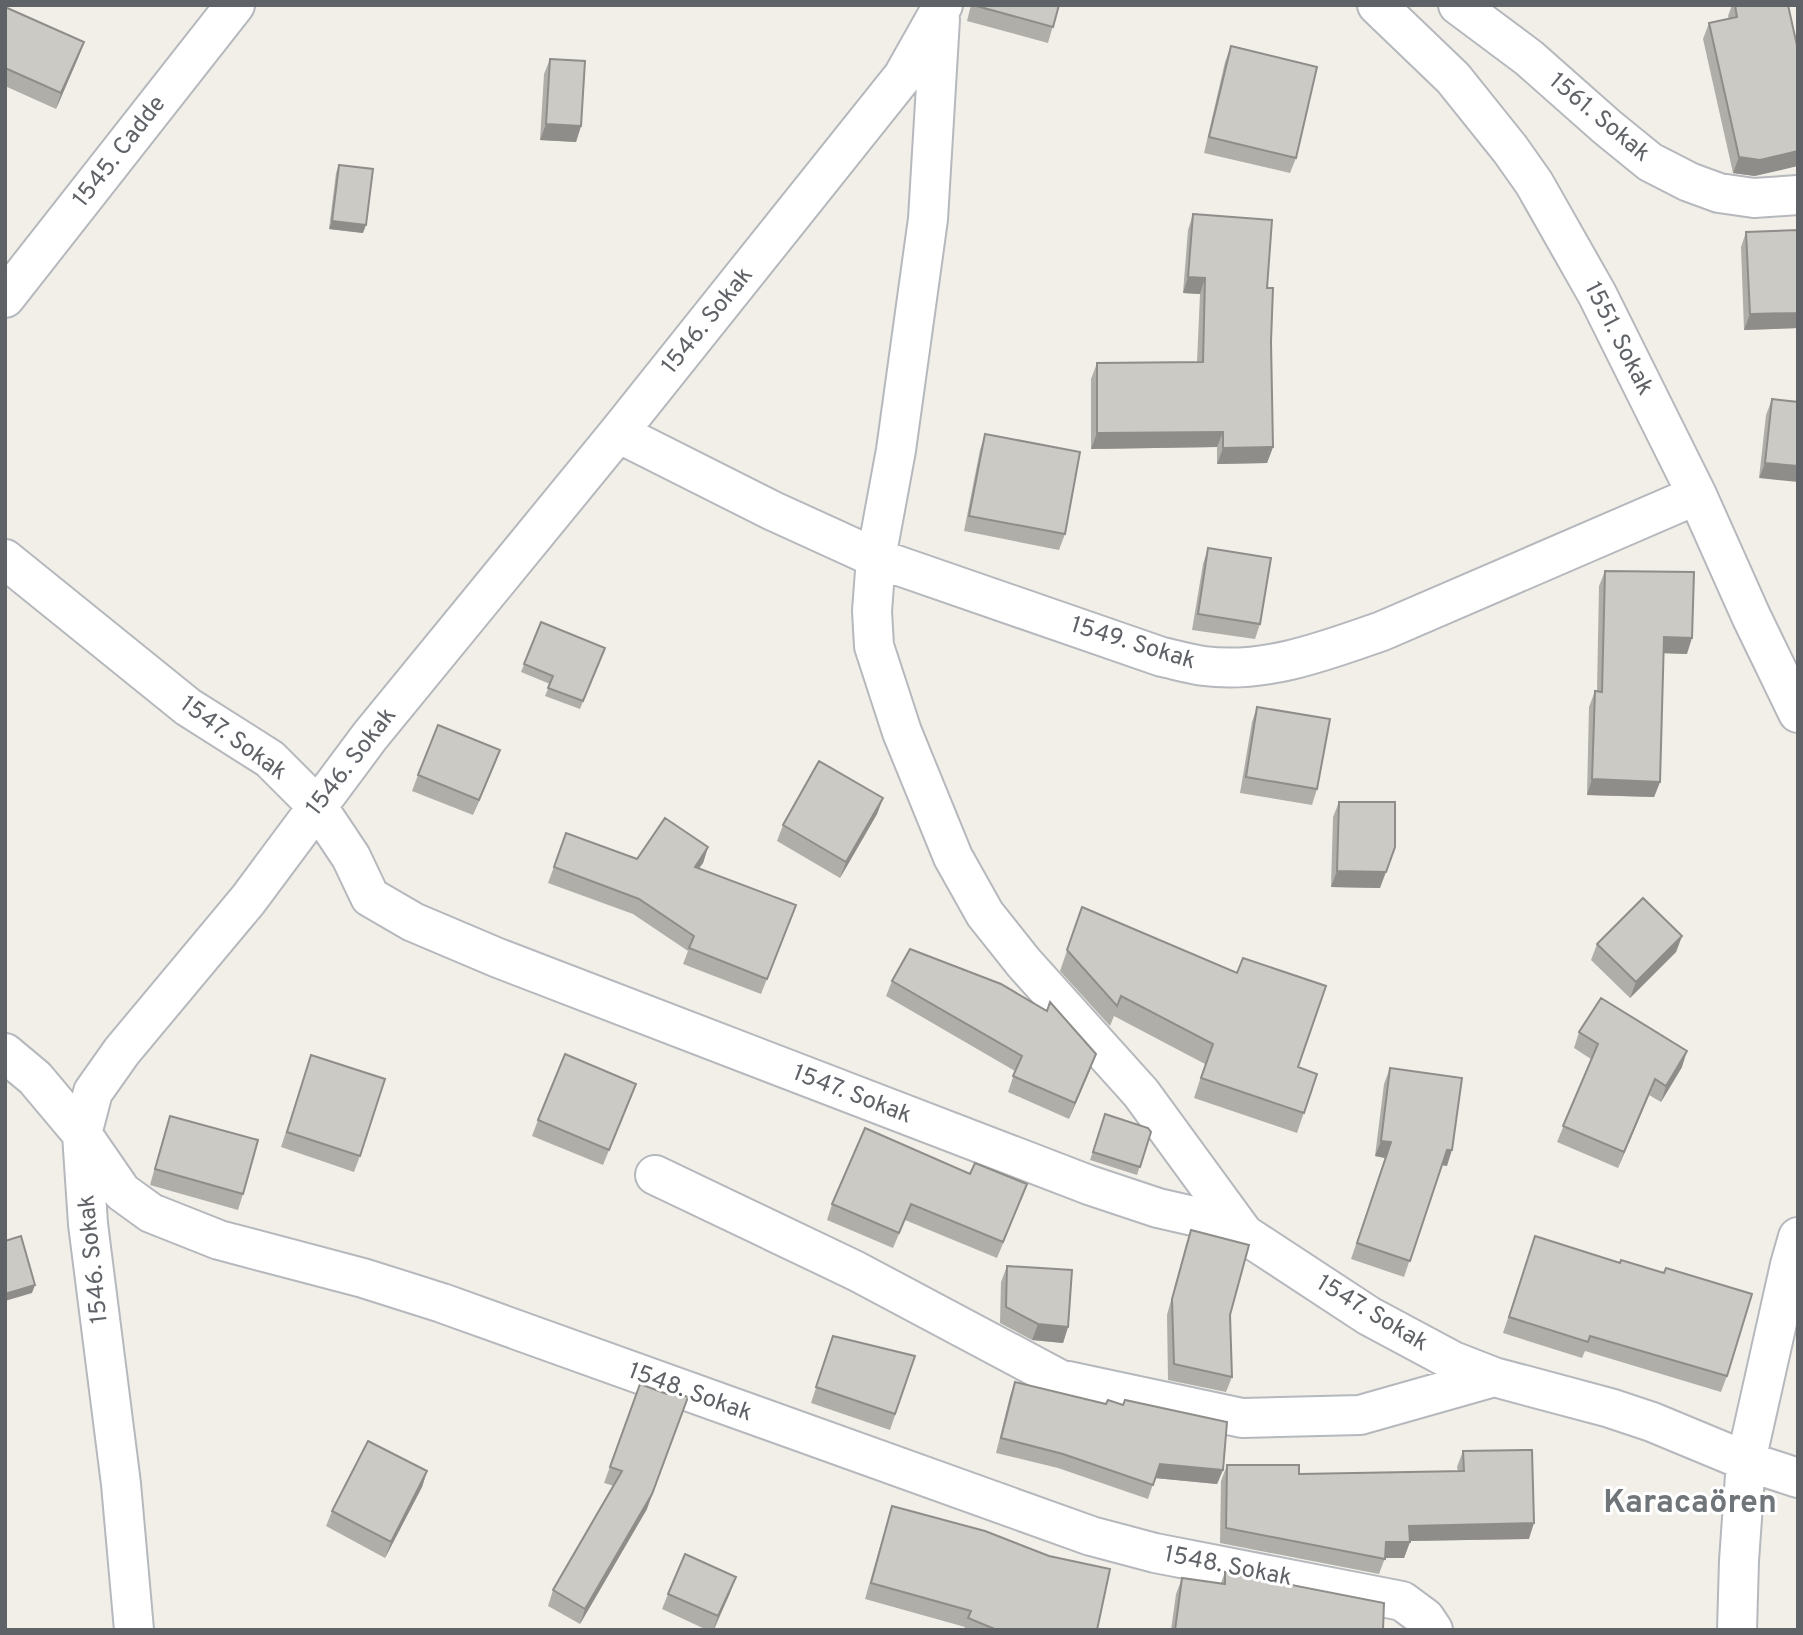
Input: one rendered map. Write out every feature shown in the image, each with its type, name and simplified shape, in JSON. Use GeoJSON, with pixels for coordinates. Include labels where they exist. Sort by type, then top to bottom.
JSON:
{"type":"FeatureCollection","features":[{"type":"Feature","properties":{"kind":"street","name":"1545. Cadde"},"geometry":{"type":"LineString","coordinates":[[5,298],[235,5]]}},
{"type":"Feature","properties":{"kind":"street","name":"1551. Sokak"},"geometry":{"type":"LineString","coordinates":[[1377,5],[1453,78],[1534,183],[1597,294],[1697,495],[1798,713]]}},
{"type":"Feature","properties":{"kind":"street","name":"1561. Sokak"},"geometry":{"type":"LineString","coordinates":[[1458,5],[1530,58],[1650,162],[1689,182],[1719,193],[1754,198],[1798,195]]}},
{"type":"Feature","properties":{"kind":"street","name":"1546. Sokak"},"geometry":{"type":"LineString","coordinates":[[134,1630],[121,1484],[88,1224],[82,1135],[93,1092],[122,1051],[248,900],[370,736],[618,433],[903,76],[942,9]]}},
{"type":"Feature","properties":{"kind":"street"},"geometry":{"type":"LineString","coordinates":[[942,9],[928,219],[896,450],[876,558],[872,611],[874,646],[902,732],[954,857],[985,914],[1024,963],[1141,1093],[1244,1234]]}},
{"type":"Feature","properties":{"kind":"street","name":"1549. Sokak"},"geometry":{"type":"LineString","coordinates":[[618,433],[773,511],[876,558],[1162,657],[1204,666],[1245,667],[1286,662],[1335,648],[1382,631],[1697,495]]}},
{"type":"Feature","properties":{"kind":"street","name":"1547. Sokak"},"geometry":{"type":"LineString","coordinates":[[5,559],[188,707],[270,759],[317,806],[351,857],[370,897],[413,922],[498,958],[1076,1180],[1158,1208],[1215,1221],[1244,1234],[1369,1316],[1453,1361],[1494,1377],[1611,1408],[1746,1461],[1798,1478]]}},
{"type":"Feature","properties":{"kind":"street","name":"1548. Sokak"},"geometry":{"type":"LineString","coordinates":[[5,1053],[35,1077],[82,1135],[122,1192],[151,1213],[219,1240],[363,1278],[442,1303],[1091,1536],[1155,1553],[1402,1601],[1424,1618],[1433,1630]]}},
{"type":"Feature","properties":{"kind":"street"},"geometry":{"type":"LineString","coordinates":[[655,1175],[856,1271],[1059,1379],[1242,1418],[1360,1415],[1494,1377]]}},
{"type":"Feature","properties":{"kind":"street"},"geometry":{"type":"LineString","coordinates":[[1737,1630],[1746,1461],[1798,1237]]}},
{"type":"Feature","properties":{"kind":"building"},"geometry":{"type":"Polygon","coordinates":[[[973,5],[1059,5],[1053,27],[973,5]]]}},
{"type":"Feature","properties":{"kind":"building"},"geometry":{"type":"Polygon","coordinates":[[[1735,5],[1788,5],[1798,50],[1798,151],[1760,160],[1739,157],[1709,23],[1737,17],[1735,5]]]}},
{"type":"Feature","properties":{"kind":"building"},"geometry":{"type":"Polygon","coordinates":[[[5,7],[84,42],[61,93],[5,68],[5,7]]]}},
{"type":"Feature","properties":{"kind":"building"},"geometry":{"type":"Polygon","coordinates":[[[1231,46],[1317,67],[1296,158],[1209,137],[1231,46]]]}},
{"type":"Feature","properties":{"kind":"building"},"geometry":{"type":"Polygon","coordinates":[[[550,59],[585,61],[581,126],[546,124],[550,59]]]}},
{"type":"Feature","properties":{"kind":"building"},"geometry":{"type":"Polygon","coordinates":[[[339,165],[373,169],[366,225],[332,221],[339,165]]]}},
{"type":"Feature","properties":{"kind":"building"},"geometry":{"type":"Polygon","coordinates":[[[1193,214],[1272,220],[1267,288],[1273,288],[1273,447],[1223,448],[1223,432],[1097,433],[1097,363],[1203,362],[1205,278],[1188,277],[1193,214]]]}},
{"type":"Feature","properties":{"kind":"building"},"geometry":{"type":"Polygon","coordinates":[[[1798,230],[1798,313],[1750,314],[1746,232],[1798,230]]]}},
{"type":"Feature","properties":{"kind":"building"},"geometry":{"type":"Polygon","coordinates":[[[1772,399],[1798,402],[1798,466],[1765,463],[1772,399]]]}},
{"type":"Feature","properties":{"kind":"building"},"geometry":{"type":"Polygon","coordinates":[[[985,434],[1080,452],[1065,534],[969,516],[985,434]]]}},
{"type":"Feature","properties":{"kind":"building"},"geometry":{"type":"Polygon","coordinates":[[[1208,548],[1271,558],[1260,624],[1198,614],[1208,548]]]}},
{"type":"Feature","properties":{"kind":"building"},"geometry":{"type":"Polygon","coordinates":[[[1605,571],[1694,572],[1692,638],[1664,637],[1660,782],[1592,779],[1595,691],[1602,692],[1605,571]]]}},
{"type":"Feature","properties":{"kind":"building"},"geometry":{"type":"Polygon","coordinates":[[[541,622],[605,648],[583,701],[548,688],[553,676],[524,664],[541,622]]]}},
{"type":"Feature","properties":{"kind":"building"},"geometry":{"type":"Polygon","coordinates":[[[1257,707],[1330,719],[1317,789],[1246,777],[1257,707]]]}},
{"type":"Feature","properties":{"kind":"building"},"geometry":{"type":"Polygon","coordinates":[[[438,725],[500,750],[479,800],[418,775],[438,725]]]}},
{"type":"Feature","properties":{"kind":"building"},"geometry":{"type":"Polygon","coordinates":[[[819,761],[883,798],[846,862],[783,825],[819,761]]]}},
{"type":"Feature","properties":{"kind":"building"},"geometry":{"type":"Polygon","coordinates":[[[1339,802],[1395,802],[1395,847],[1386,872],[1337,871],[1339,802]]]}},
{"type":"Feature","properties":{"kind":"building"},"geometry":{"type":"Polygon","coordinates":[[[665,818],[708,847],[695,867],[796,905],[767,979],[689,948],[694,936],[639,899],[554,867],[566,833],[637,859],[665,818]]]}},
{"type":"Feature","properties":{"kind":"building"},"geometry":{"type":"Polygon","coordinates":[[[1643,898],[1682,936],[1636,982],[1597,944],[1643,898]]]}},
{"type":"Feature","properties":{"kind":"building"},"geometry":{"type":"Polygon","coordinates":[[[1082,907],[1237,973],[1243,958],[1326,986],[1298,1067],[1317,1074],[1304,1113],[1201,1078],[1213,1044],[1121,996],[1117,1006],[1067,950],[1082,907]]]}},
{"type":"Feature","properties":{"kind":"building"},"geometry":{"type":"Polygon","coordinates":[[[910,949],[1001,984],[1047,1011],[1050,1002],[1096,1054],[1075,1103],[1013,1076],[1022,1056],[892,981],[910,949]]]}},
{"type":"Feature","properties":{"kind":"building"},"geometry":{"type":"Polygon","coordinates":[[[1601,998],[1687,1051],[1666,1086],[1655,1079],[1624,1152],[1563,1126],[1598,1044],[1579,1032],[1601,998]]]}},
{"type":"Feature","properties":{"kind":"building"},"geometry":{"type":"Polygon","coordinates":[[[565,1054],[636,1084],[609,1150],[538,1120],[565,1054]]]}},
{"type":"Feature","properties":{"kind":"building"},"geometry":{"type":"Polygon","coordinates":[[[311,1055],[385,1079],[360,1156],[287,1132],[311,1055]]]}},
{"type":"Feature","properties":{"kind":"building"},"geometry":{"type":"Polygon","coordinates":[[[1390,1068],[1462,1078],[1452,1150],[1447,1150],[1410,1261],[1357,1243],[1391,1142],[1381,1141],[1390,1068]]]}},
{"type":"Feature","properties":{"kind":"building"},"geometry":{"type":"Polygon","coordinates":[[[1105,1114],[1148,1128],[1151,1132],[1140,1167],[1093,1152],[1105,1114]]]}},
{"type":"Feature","properties":{"kind":"building"},"geometry":{"type":"Polygon","coordinates":[[[170,1116],[258,1140],[243,1194],[155,1169],[170,1116]]]}},
{"type":"Feature","properties":{"kind":"building"},"geometry":{"type":"Polygon","coordinates":[[[865,1128],[970,1174],[975,1163],[1027,1184],[1003,1242],[911,1204],[899,1233],[832,1204],[865,1128]]]}},
{"type":"Feature","properties":{"kind":"building"},"geometry":{"type":"Polygon","coordinates":[[[1191,1230],[1249,1245],[1230,1315],[1232,1377],[1174,1364],[1172,1299],[1191,1230]]]}},
{"type":"Feature","properties":{"kind":"building"},"geometry":{"type":"Polygon","coordinates":[[[21,1236],[35,1285],[5,1294],[5,1241],[21,1236]]]}},
{"type":"Feature","properties":{"kind":"building"},"geometry":{"type":"Polygon","coordinates":[[[1535,1236],[1620,1263],[1621,1260],[1664,1273],[1666,1268],[1752,1294],[1727,1376],[1590,1336],[1588,1342],[1509,1317],[1535,1236]]]}},
{"type":"Feature","properties":{"kind":"building"},"geometry":{"type":"Polygon","coordinates":[[[1007,1266],[1072,1270],[1068,1327],[1038,1324],[1006,1307],[1007,1266]]]}},
{"type":"Feature","properties":{"kind":"building"},"geometry":{"type":"Polygon","coordinates":[[[833,1336],[915,1356],[895,1414],[816,1387],[833,1336]]]}},
{"type":"Feature","properties":{"kind":"building"},"geometry":{"type":"Polygon","coordinates":[[[1015,1382],[1106,1404],[1108,1400],[1123,1405],[1125,1400],[1227,1422],[1223,1470],[1160,1464],[1153,1485],[1063,1454],[1001,1438],[1015,1382]]]}},
{"type":"Feature","properties":{"kind":"building"},"geometry":{"type":"Polygon","coordinates":[[[640,1384],[667,1394],[669,1390],[688,1397],[652,1494],[585,1609],[553,1590],[622,1471],[610,1467],[640,1384]]]}},
{"type":"Feature","properties":{"kind":"building"},"geometry":{"type":"Polygon","coordinates":[[[368,1441],[427,1471],[391,1542],[332,1511],[368,1441]]]}},
{"type":"Feature","properties":{"kind":"building"},"geometry":{"type":"Polygon","coordinates":[[[1532,1450],[1534,1523],[1409,1526],[1410,1542],[1386,1542],[1385,1559],[1226,1528],[1227,1465],[1299,1465],[1299,1474],[1464,1471],[1463,1451],[1532,1450]]]}},
{"type":"Feature","properties":{"kind":"building"},"geometry":{"type":"Polygon","coordinates":[[[892,1506],[985,1531],[1049,1556],[1110,1569],[1097,1630],[997,1630],[968,1618],[971,1611],[871,1583],[892,1506]]]}},
{"type":"Feature","properties":{"kind":"building"},"geometry":{"type":"Polygon","coordinates":[[[685,1554],[736,1577],[718,1616],[668,1594],[685,1554]]]}},
{"type":"Feature","properties":{"kind":"building"},"geometry":{"type":"Polygon","coordinates":[[[1225,1572],[1384,1603],[1383,1630],[1175,1630],[1182,1578],[1225,1584],[1225,1572]]]}},
{"type":"Feature","properties":{"kind":"district","name":"Karacaören"},"geometry":{"type":"Point","coordinates":[1690,1504]}}]}
